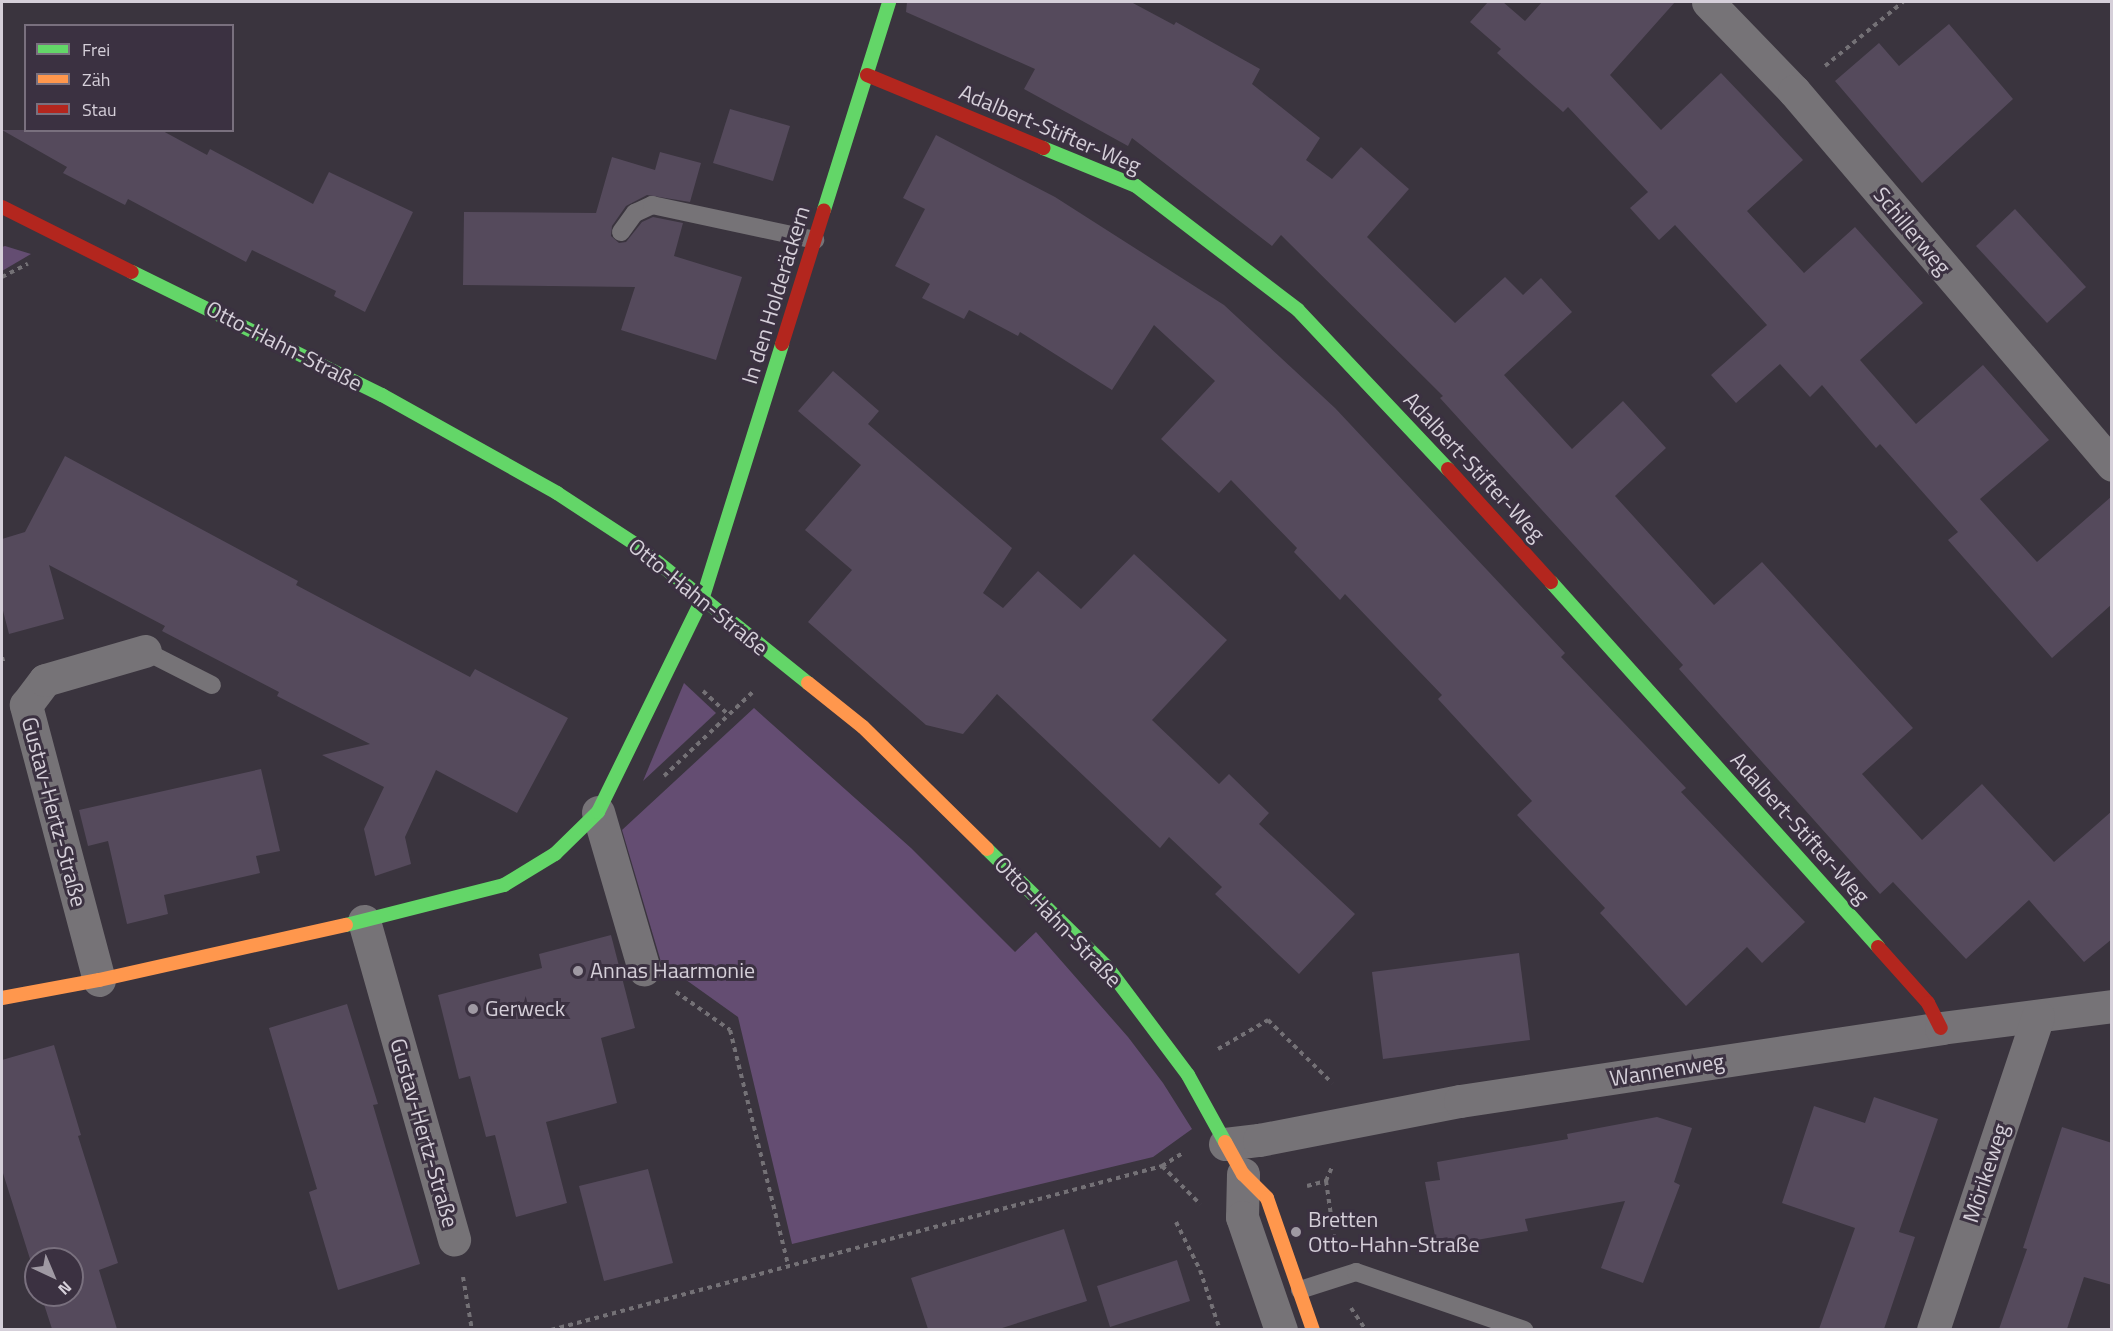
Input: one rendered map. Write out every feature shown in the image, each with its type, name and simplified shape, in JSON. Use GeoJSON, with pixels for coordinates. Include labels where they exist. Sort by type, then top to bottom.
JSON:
{"type":"FeatureCollection","features":[{"type":"Feature","properties":{"kind":"street","name":"In den Holderäckern"},"geometry":{"type":"LineString","coordinates":[[702,600],[889,2]]}},
{"type":"Feature","properties":{"kind":"street","name":"Schillerweg"},"geometry":{"type":"LineString","coordinates":[[1708,2],[1794,91],[2112,465]]}},
{"type":"Feature","properties":{"kind":"street","name":"Adalbert-Stifter-Weg"},"geometry":{"type":"LineString","coordinates":[[867,75],[1136,186],[1298,310],[1462,483],[1920,994],[1941,1028]]}},
{"type":"Feature","properties":{"kind":"street","name":"Otto-Hahn-Straße"},"geometry":{"type":"LineString","coordinates":[[2,207],[382,395],[557,493],[634,544],[863,727],[1107,967],[1188,1075],[1243,1174],[1267,1198],[1313,1329]]}},
{"type":"Feature","properties":{"kind":"street"},"geometry":{"type":"LineString","coordinates":[[2,998],[99,980],[364,921],[504,885],[555,854],[598,812],[702,600]]}},
{"type":"Feature","properties":{"kind":"street","name":"Gustav-Hertz-Straße"},"geometry":{"type":"LineString","coordinates":[[99,980],[26,705],[45,680],[145,651]]}},
{"type":"Feature","properties":{"kind":"street"},"geometry":{"type":"LineString","coordinates":[[598,812],[644,969]]}},
{"type":"Feature","properties":{"kind":"street","name":"Gustav-Hertz-Straße"},"geometry":{"type":"LineString","coordinates":[[364,921],[454,1240]]}},
{"type":"Feature","properties":{"kind":"street","name":"Wannenweg"},"geometry":{"type":"LineString","coordinates":[[1225,1144],[1259,1140],[1460,1101],[1941,1028],[2112,1006]]}},
{"type":"Feature","properties":{"kind":"street","name":"Mörikeweg"},"geometry":{"type":"LineString","coordinates":[[1934,1329],[2038,1016]]}},
{"type":"Feature","properties":{"kind":"street"},"geometry":{"type":"LineString","coordinates":[[1243,1174],[1242,1217],[1281,1329]]}},
{"type":"Feature","properties":{"kind":"lane"},"geometry":{"type":"LineString","coordinates":[[621,232],[635,213],[652,205],[815,240]]}},
{"type":"Feature","properties":{"kind":"lane"},"geometry":{"type":"LineString","coordinates":[[145,651],[212,685]]}},
{"type":"Feature","properties":{"kind":"lane"},"geometry":{"type":"LineString","coordinates":[[1300,1290],[1356,1272],[1524,1329]]}},
{"type":"Feature","properties":{"kind":"path"},"geometry":{"type":"LineString","coordinates":[[1794,91],[1903,2]]}},
{"type":"Feature","properties":{"kind":"path"},"geometry":{"type":"LineString","coordinates":[[662,778],[783,664]]}},
{"type":"Feature","properties":{"kind":"path"},"geometry":{"type":"LineString","coordinates":[[644,969],[730,1030],[788,1265]]}},
{"type":"Feature","properties":{"kind":"path"},"geometry":{"type":"LineString","coordinates":[[551,1329],[1162,1166],[1207,1211]]}},
{"type":"Feature","properties":{"kind":"path"},"geometry":{"type":"LineString","coordinates":[[1176,1222],[1200,1270],[1220,1329]]}},
{"type":"Feature","properties":{"kind":"path"},"geometry":{"type":"LineString","coordinates":[[471,1311],[472,1329]]}},
{"type":"Feature","properties":{"kind":"shaded area"},"geometry":{"type":"Polygon","coordinates":[[[2,247],[31,254],[2,271],[2,247]]]}},
{"type":"Feature","properties":{"kind":"shaded area"},"geometry":{"type":"Polygon","coordinates":[[[684,683],[716,713],[643,781],[684,683]]]}},
{"type":"Feature","properties":{"kind":"shaded area"},"geometry":{"type":"Polygon","coordinates":[[[754,708],[911,848],[1015,952],[1036,932],[1128,1037],[1163,1083],[1192,1129],[1153,1157],[792,1244],[738,1017],[661,962],[622,830],[754,708]]]}},
{"type":"Feature","properties":{"kind":"building"},"geometry":{"type":"Polygon","coordinates":[[[907,2],[1131,2],[1174,25],[1176,22],[1260,69],[1252,84],[1320,138],[1306,160],[1332,179],[1361,147],[1409,189],[1367,237],[1455,323],[1505,277],[1523,295],[1541,278],[1572,312],[1504,375],[1572,449],[1623,401],[1666,448],[1615,496],[1714,605],[1762,562],[1913,728],[1862,774],[1922,840],[1982,784],[2054,862],[2112,811],[2112,939],[2084,962],[2029,900],[1966,959],[1893,882],[1880,894],[1679,669],[1683,665],[1440,398],[1443,396],[1281,235],[1272,246],[1132,138],[1128,146],[1024,89],[1035,69],[906,12],[907,2]]]}},
{"type":"Feature","properties":{"kind":"building"},"geometry":{"type":"Polygon","coordinates":[[[1488,2],[1503,2],[1525,21],[1542,2],[1675,2],[1610,75],[1661,130],[1721,73],[1762,116],[1803,160],[1747,211],[1804,273],[1855,227],[1923,303],[1860,360],[1916,424],[1983,365],[2049,440],[1980,499],[2037,562],[2112,496],[2112,604],[2052,658],[1948,540],[1958,532],[1880,444],[1876,448],[1822,385],[1810,397],[1780,364],[1736,403],[1711,375],[1767,325],[1675,225],[1659,240],[1630,208],[1648,192],[1568,107],[1563,112],[1497,53],[1501,49],[1470,22],[1488,2]]]}},
{"type":"Feature","properties":{"kind":"building"},"geometry":{"type":"Polygon","coordinates":[[[1949,24],[2013,99],[1922,183],[1835,81],[1879,43],[1899,66],[1949,24]]]}},
{"type":"Feature","properties":{"kind":"building"},"geometry":{"type":"Polygon","coordinates":[[[730,109],[790,126],[773,181],[713,163],[730,109]]]}},
{"type":"Feature","properties":{"kind":"building"},"geometry":{"type":"Polygon","coordinates":[[[2,130],[165,132],[207,155],[210,149],[313,204],[329,172],[413,212],[365,312],[334,296],[336,291],[252,250],[246,262],[128,199],[125,205],[63,173],[67,167],[2,130]]]}},
{"type":"Feature","properties":{"kind":"building"},"geometry":{"type":"Polygon","coordinates":[[[936,135],[1055,197],[1224,305],[1335,408],[1565,653],[1561,657],[1686,788],[1681,792],[1805,922],[1762,963],[1747,947],[1686,1006],[1600,913],[1605,908],[1517,815],[1532,801],[1438,699],[1442,695],[1345,594],[1340,600],[1294,552],[1297,548],[1231,480],[1219,493],[1161,439],[1215,381],[1154,325],[1112,390],[1020,332],[1018,336],[969,310],[964,319],[922,298],[930,284],[895,266],[925,209],[903,198],[936,135]]]}},
{"type":"Feature","properties":{"kind":"building"},"geometry":{"type":"Polygon","coordinates":[[[660,152],[701,163],[690,202],[647,195],[626,206],[612,226],[611,236],[619,243],[626,242],[642,222],[653,217],[683,223],[674,256],[742,277],[716,360],[621,330],[635,287],[463,285],[464,212],[596,213],[612,157],[655,170],[660,152]]]}},
{"type":"Feature","properties":{"kind":"building"},"geometry":{"type":"Polygon","coordinates":[[[2015,209],[2086,287],[2047,323],[1976,246],[2015,209]]]}},
{"type":"Feature","properties":{"kind":"building"},"geometry":{"type":"Polygon","coordinates":[[[833,371],[879,411],[868,424],[1012,548],[983,593],[1003,608],[1038,571],[1081,609],[1134,554],[1227,640],[1152,720],[1219,784],[1229,774],[1269,813],[1259,824],[1355,914],[1299,974],[1215,894],[1222,887],[1169,837],[1160,848],[997,694],[963,734],[926,725],[808,622],[852,570],[805,530],[861,465],[798,411],[833,371]]]}},
{"type":"Feature","properties":{"kind":"building"},"geometry":{"type":"Polygon","coordinates":[[[65,456],[298,581],[296,585],[470,677],[475,669],[568,718],[517,813],[436,770],[405,837],[411,864],[375,876],[364,829],[384,787],[322,755],[370,744],[277,696],[279,692],[162,631],[165,626],[49,565],[64,619],[9,634],[2,607],[2,539],[25,532],[65,456]]]}},
{"type":"Feature","properties":{"kind":"building"},"geometry":{"type":"Polygon","coordinates":[[[261,769],[280,851],[256,856],[260,873],[164,895],[168,914],[127,924],[108,841],[88,846],[79,810],[261,769]]]}},
{"type":"Feature","properties":{"kind":"building"},"geometry":{"type":"Polygon","coordinates":[[[611,935],[635,1028],[601,1038],[617,1103],[546,1122],[567,1203],[516,1217],[495,1135],[486,1137],[470,1076],[459,1079],[438,995],[542,968],[539,954],[611,935]]]}},
{"type":"Feature","properties":{"kind":"building"},"geometry":{"type":"Polygon","coordinates":[[[1519,953],[1530,1040],[1383,1059],[1372,972],[1519,953]]]}},
{"type":"Feature","properties":{"kind":"building"},"geometry":{"type":"Polygon","coordinates":[[[347,1004],[378,1104],[373,1105],[420,1264],[338,1290],[309,1192],[317,1189],[269,1028],[347,1004]]]}},
{"type":"Feature","properties":{"kind":"building"},"geometry":{"type":"Polygon","coordinates":[[[54,1045],[81,1135],[78,1136],[118,1263],[99,1270],[117,1329],[52,1329],[45,1307],[84,1307],[84,1247],[26,1247],[2,1170],[2,1060],[54,1045]]]}},
{"type":"Feature","properties":{"kind":"building"},"geometry":{"type":"Polygon","coordinates":[[[1874,1097],[1938,1119],[1899,1232],[1915,1237],[1884,1329],[1819,1329],[1855,1228],[1782,1203],[1814,1106],[1865,1123],[1874,1097]]]}},
{"type":"Feature","properties":{"kind":"building"},"geometry":{"type":"Polygon","coordinates":[[[1657,1117],[1692,1128],[1674,1182],[1680,1185],[1643,1283],[1601,1268],[1625,1201],[1525,1219],[1528,1231],[1437,1247],[1425,1182],[1440,1180],[1437,1162],[1568,1139],[1567,1134],[1657,1117]]]}},
{"type":"Feature","properties":{"kind":"building"},"geometry":{"type":"Polygon","coordinates":[[[2062,1127],[2112,1143],[2112,1285],[2084,1277],[2067,1329],[1999,1329],[2027,1249],[2023,1248],[2062,1127]]]}},
{"type":"Feature","properties":{"kind":"building"},"geometry":{"type":"Polygon","coordinates":[[[648,1169],[673,1263],[604,1281],[579,1186],[648,1169]]]}},
{"type":"Feature","properties":{"kind":"building"},"geometry":{"type":"Polygon","coordinates":[[[1064,1229],[1087,1301],[999,1329],[928,1329],[911,1278],[1064,1229]]]}},
{"type":"Feature","properties":{"kind":"building"},"geometry":{"type":"Polygon","coordinates":[[[1177,1260],[1190,1301],[1110,1327],[1097,1286],[1177,1260]]]}},
{"type":"Feature","properties":{"kind":"traffic: fast"},"geometry":{"type":"LineString","coordinates":[[824,210],[889,2]]}},
{"type":"Feature","properties":{"kind":"traffic: fast"},"geometry":{"type":"LineString","coordinates":[[1043,148],[1136,186],[1298,310],[1448,469]]}},
{"type":"Feature","properties":{"kind":"traffic: fast"},"geometry":{"type":"LineString","coordinates":[[132,272],[382,395],[557,493],[635,544],[808,683]]}},
{"type":"Feature","properties":{"kind":"traffic: fast"},"geometry":{"type":"LineString","coordinates":[[346,925],[504,885],[555,854],[598,812],[702,600],[782,344]]}},
{"type":"Feature","properties":{"kind":"traffic: fast"},"geometry":{"type":"LineString","coordinates":[[1551,582],[1878,947]]}},
{"type":"Feature","properties":{"kind":"traffic: fast"},"geometry":{"type":"LineString","coordinates":[[987,849],[1107,967],[1188,1075],[1225,1142]]}},
{"type":"Feature","properties":{"kind":"traffic: slow"},"geometry":{"type":"LineString","coordinates":[[808,683],[863,727],[987,849]]}},
{"type":"Feature","properties":{"kind":"traffic: slow"},"geometry":{"type":"LineString","coordinates":[[2,998],[99,980],[346,925]]}},
{"type":"Feature","properties":{"kind":"traffic: slow"},"geometry":{"type":"LineString","coordinates":[[1225,1142],[1243,1174],[1267,1198],[1313,1330]]}},
{"type":"Feature","properties":{"kind":"traffic: jam"},"geometry":{"type":"LineString","coordinates":[[867,75],[1043,148]]}},
{"type":"Feature","properties":{"kind":"traffic: jam"},"geometry":{"type":"LineString","coordinates":[[2,207],[132,272]]}},
{"type":"Feature","properties":{"kind":"traffic: jam"},"geometry":{"type":"LineString","coordinates":[[782,344],[824,210]]}},
{"type":"Feature","properties":{"kind":"traffic: jam"},"geometry":{"type":"LineString","coordinates":[[1448,469],[1551,582]]}},
{"type":"Feature","properties":{"kind":"traffic: jam"},"geometry":{"type":"LineString","coordinates":[[1878,947],[1928,1003],[1941,1028]]}},
{"type":"Feature","properties":{"kind":"place","name":"Annas Haarmonie"},"geometry":{"type":"Point","coordinates":[578,971]}},
{"type":"Feature","properties":{"kind":"place","name":"Gerweck"},"geometry":{"type":"Point","coordinates":[473,1009]}},
{"type":"Feature","properties":{"kind":"place","name":"Bretten Otto-Hahn-Straße"},"geometry":{"type":"Point","coordinates":[1296,1232]}}]}
